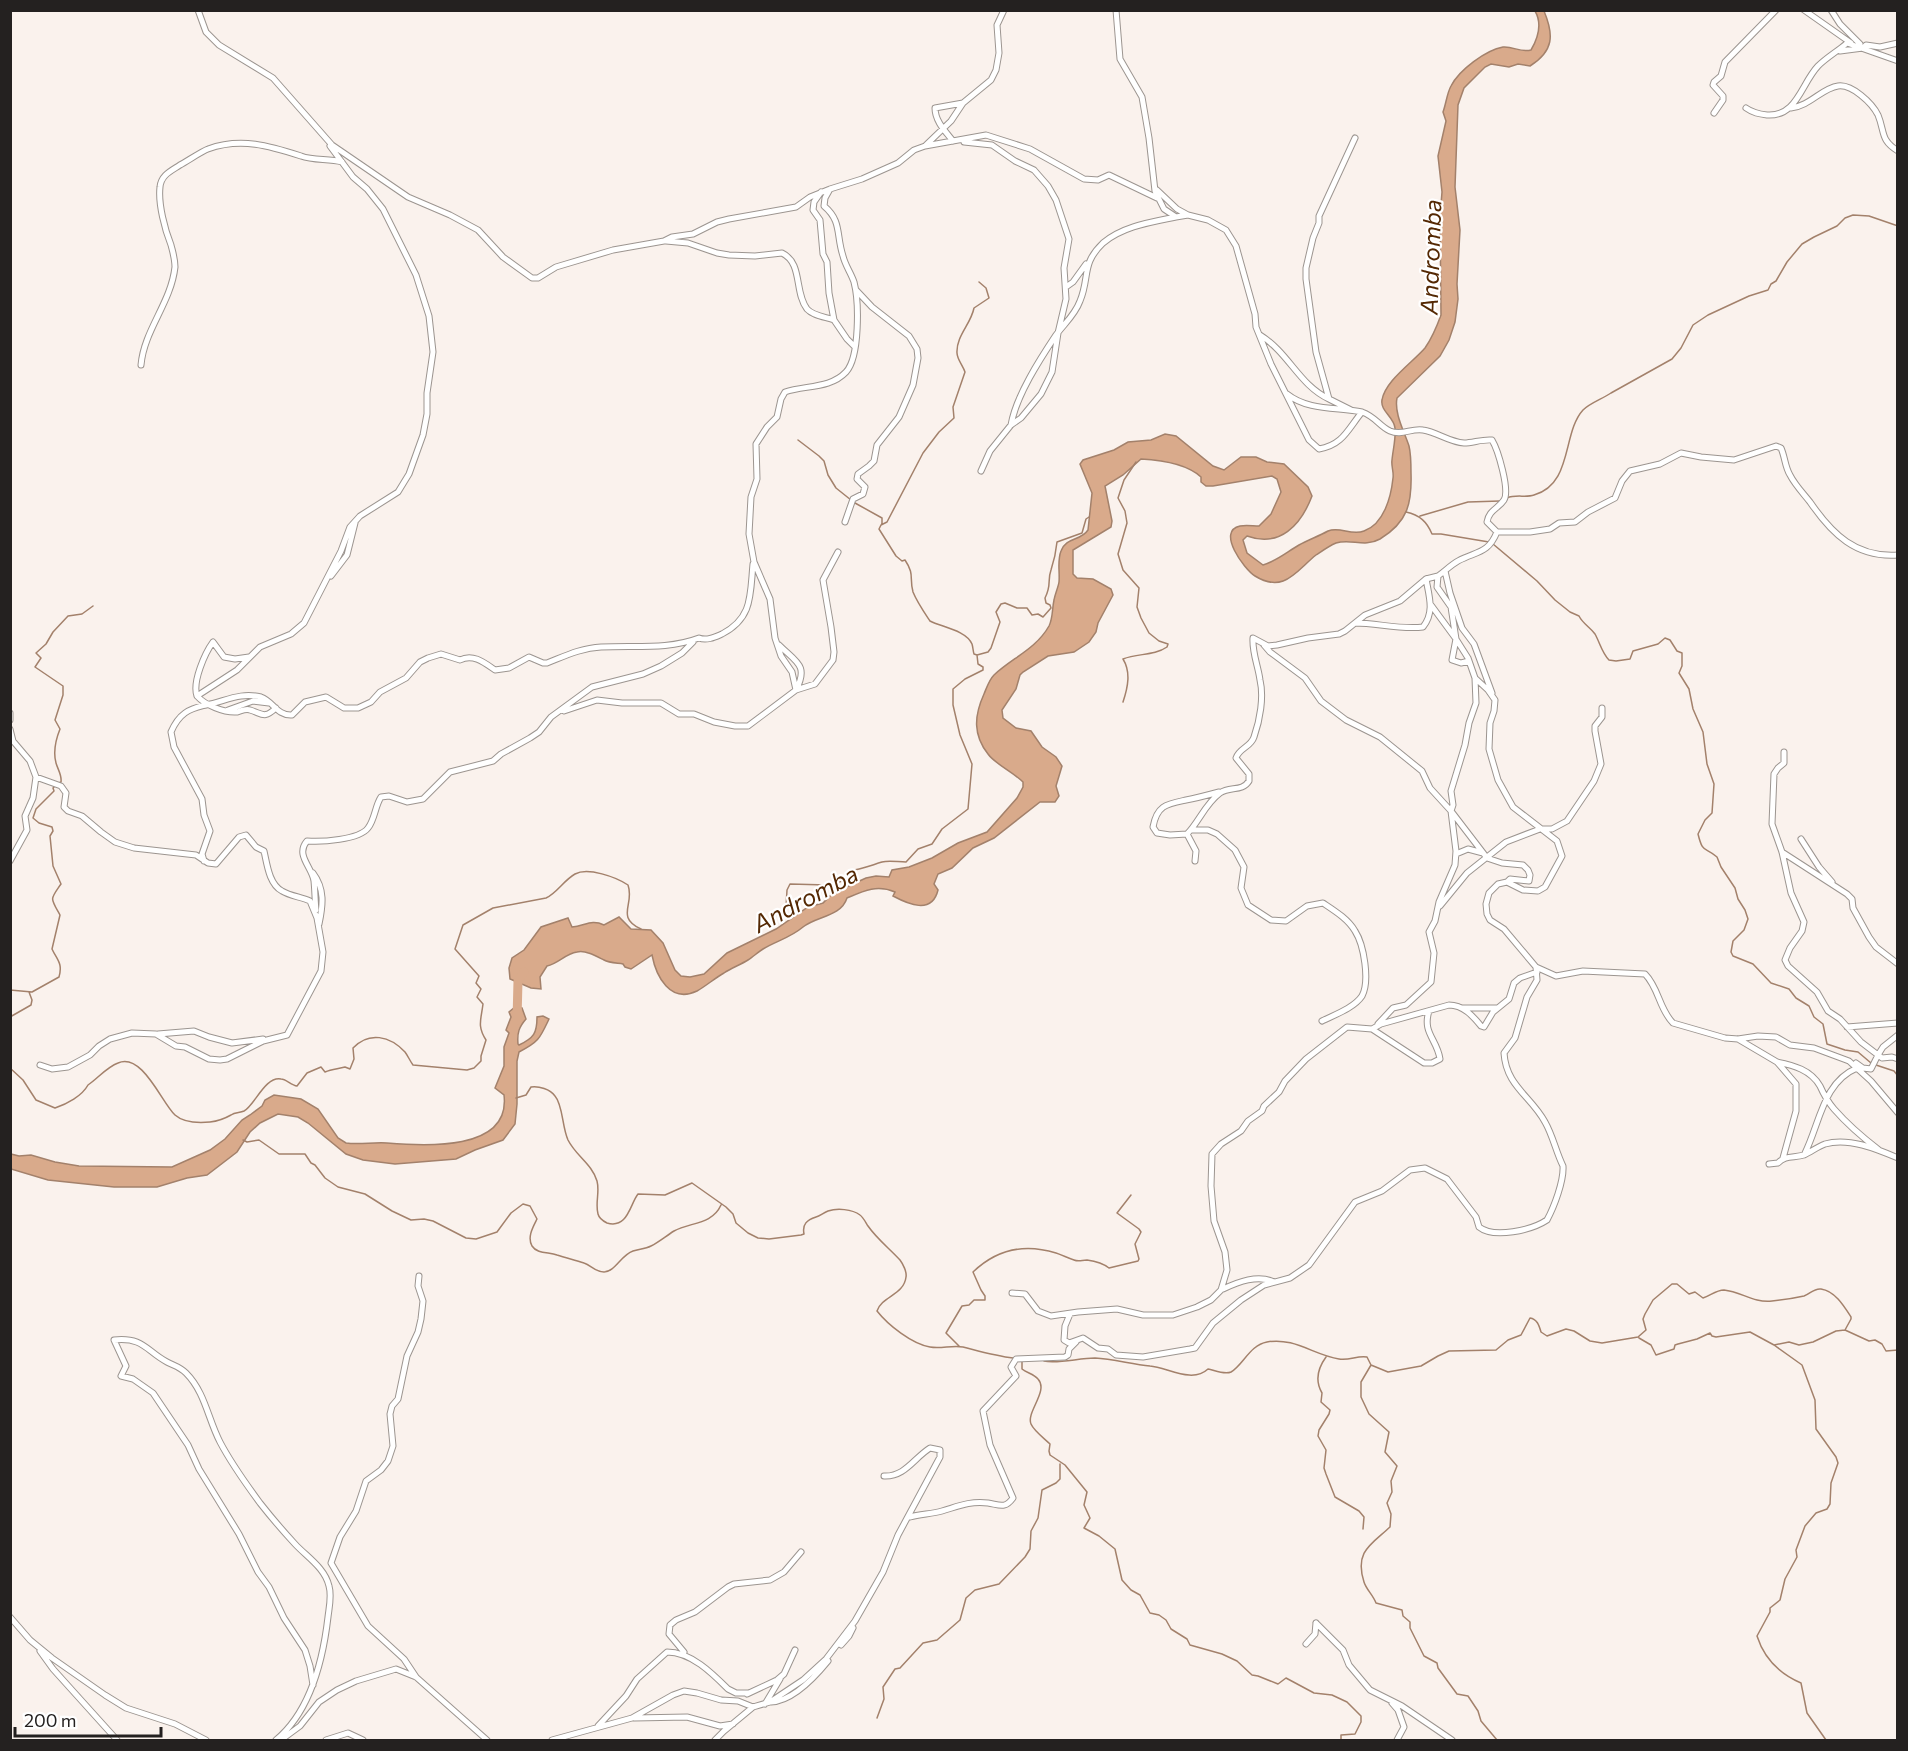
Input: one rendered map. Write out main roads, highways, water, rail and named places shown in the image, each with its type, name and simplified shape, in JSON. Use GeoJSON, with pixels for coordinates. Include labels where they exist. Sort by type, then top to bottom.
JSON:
{"type":"FeatureCollection","features":[{"type":"Feature","properties":{"kind":"waterway"},"geometry":{"type":"LineString","coordinates":[[1507,498],[1531,496],[1546,489],[1561,469],[1576,420],[1583,410],[1672,359],[1681,348],[1693,325],[1708,315],[1768,290],[1802,244],[1853,215],[1869,216],[1898,226]]}},
{"type":"Feature","properties":{"kind":"waterway"},"geometry":{"type":"LineString","coordinates":[[977,655],[974,654],[969,639],[964,635],[930,621],[913,592],[908,565],[905,560],[902,561],[896,556],[879,529],[887,522],[923,453],[939,432],[954,418],[953,407],[965,372],[957,355],[957,347],[974,308],[989,298],[986,288],[979,282]]}},
{"type":"Feature","properties":{"kind":"waterway"},"geometry":{"type":"LineString","coordinates":[[798,440],[824,461],[828,475],[836,488],[851,500]]}},
{"type":"Feature","properties":{"kind":"waterway"},"geometry":{"type":"LineString","coordinates":[[1123,702],[1128,680],[1123,659],[1157,652],[1167,647],[1168,644],[1159,641],[1149,633],[1137,607],[1139,588],[1123,570],[1118,554],[1127,523],[1125,511],[1118,498],[1124,480],[1136,462]]}},
{"type":"Feature","properties":{"kind":"waterway"},"geometry":{"type":"LineString","coordinates":[[1420,516],[1468,502],[1500,501]]}},
{"type":"Feature","properties":{"kind":"waterway"},"geometry":{"type":"LineString","coordinates":[[855,503],[882,518],[882,524]]}},
{"type":"Feature","properties":{"kind":"waterway"},"geometry":{"type":"LineString","coordinates":[[1406,512],[1422,520],[1432,534],[1489,542]]}},
{"type":"Feature","properties":{"kind":"waterway"},"geometry":{"type":"LineString","coordinates":[[786,907],[787,890],[790,884],[827,885],[843,881],[854,870],[885,861],[906,862],[918,849],[932,844],[942,829],[968,809],[972,764],[960,735],[953,705],[953,689],[965,679],[983,670],[983,667],[978,664],[977,655],[988,652],[991,648],[1000,622],[996,612],[1001,604],[1027,608],[1032,615],[1038,614],[1043,617],[1051,608],[1045,598],[1057,542],[1082,533],[1086,519],[1089,517]]}},
{"type":"Feature","properties":{"kind":"waterway"},"geometry":{"type":"LineString","coordinates":[[1493,544],[1537,581],[1555,600],[1579,616],[1595,634],[1609,660],[1630,659],[1633,651],[1658,644],[1665,638],[1670,640],[1677,651],[1682,653],[1682,666],[1679,673],[1689,689],[1693,709],[1703,732],[1707,764],[1714,784],[1712,813],[1705,820],[1698,834],[1703,847],[1717,857],[1735,888],[1748,919],[1744,930],[1733,941],[1731,952],[1733,956],[1753,964],[1771,983],[1789,989],[1796,998],[1809,1006],[1814,1017],[1823,1024],[1827,1044],[1858,1052],[1871,1063]]}},
{"type":"Feature","properties":{"kind":"waterway"},"geometry":{"type":"LineString","coordinates":[[59,783],[61,777],[55,754],[60,729],[55,720],[63,695],[63,686],[35,667],[41,658],[36,653],[68,616],[82,614],[93,606]]}},
{"type":"Feature","properties":{"kind":"waterway"},"geometry":{"type":"LineString","coordinates":[[10,990],[32,992],[59,977],[59,962],[52,949],[60,915],[53,899],[61,884],[53,866],[50,836],[53,831],[52,827],[39,823],[33,818],[36,809],[54,791],[55,786]]}},
{"type":"Feature","properties":{"kind":"waterway"},"geometry":{"type":"LineString","coordinates":[[10,1068],[23,1080],[36,1100],[55,1108],[78,1096],[110,1067],[127,1062],[143,1071],[175,1115],[187,1121],[201,1122],[219,1120],[244,1111],[265,1086],[275,1079],[283,1079],[297,1086],[307,1073],[321,1067],[325,1072],[345,1067],[350,1069],[354,1059],[353,1048],[366,1039],[379,1038],[393,1042],[405,1052],[413,1065],[467,1070],[474,1068],[481,1061],[486,1040],[481,1027],[483,1004],[477,997],[481,989],[476,983],[479,976],[455,949],[463,925],[493,908],[546,898],[575,874],[594,872],[628,885],[630,892],[627,915],[629,920],[641,929]]}},
{"type":"Feature","properties":{"kind":"waterway","name":"Andromba"},"geometry":{"type":"LineString","coordinates":[[517,1020],[518,981],[524,972]]}},
{"type":"Feature","properties":{"kind":"waterway"},"geometry":{"type":"LineString","coordinates":[[10,1017],[31,1005],[29,992]]}},
{"type":"Feature","properties":{"kind":"waterway"},"geometry":{"type":"LineString","coordinates":[[1876,1065],[1894,1071],[1898,1076]]}},
{"type":"Feature","properties":{"kind":"waterway"},"geometry":{"type":"LineString","coordinates":[[516,1098],[526,1095],[531,1087],[534,1087],[547,1090],[558,1100],[568,1140],[595,1175],[598,1185],[598,1214],[607,1223],[614,1224],[624,1219],[638,1194],[665,1195],[692,1183],[726,1207],[733,1214],[736,1223],[758,1238],[801,1235],[804,1234],[808,1221],[826,1212],[840,1209],[853,1211],[862,1217],[875,1235],[900,1260],[905,1270],[906,1277],[901,1288],[883,1302],[877,1311],[887,1322],[908,1338],[923,1345],[963,1347],[1013,1358]]}},
{"type":"Feature","properties":{"kind":"waterway"},"geometry":{"type":"LineString","coordinates":[[243,1140],[247,1142],[259,1140],[279,1154],[305,1154],[325,1178],[338,1187],[365,1194],[411,1220],[433,1221],[466,1238],[476,1239],[497,1232],[511,1213],[523,1204],[530,1206],[537,1219],[530,1236],[534,1249],[584,1263],[601,1272],[608,1271],[633,1251],[651,1246],[680,1228],[706,1220],[721,1205]]}},
{"type":"Feature","properties":{"kind":"waterway"},"geometry":{"type":"LineString","coordinates":[[959,1346],[946,1333],[962,1306],[969,1305],[974,1300],[985,1300],[973,1272],[1001,1253],[1022,1249],[1044,1250],[1076,1261],[1096,1262],[1109,1268],[1138,1261],[1135,1244],[1141,1232],[1117,1213],[1131,1195]]}},
{"type":"Feature","properties":{"kind":"waterway"},"geometry":{"type":"LineString","coordinates":[[1044,1361],[1095,1358],[1157,1367],[1187,1375],[1195,1375],[1208,1369],[1228,1373],[1235,1369],[1256,1347],[1277,1341],[1295,1344],[1339,1359],[1367,1357],[1371,1365],[1388,1372],[1421,1366],[1449,1351],[1496,1350],[1508,1340],[1521,1335],[1530,1318],[1536,1321],[1541,1332],[1547,1336],[1566,1329],[1590,1341],[1602,1343],[1638,1337],[1646,1330],[1643,1319],[1653,1300],[1672,1284],[1677,1284],[1689,1294],[1695,1292],[1703,1298],[1724,1290],[1765,1301],[1804,1296],[1819,1289],[1826,1290],[1839,1300],[1851,1317],[1845,1330]]}},
{"type":"Feature","properties":{"kind":"waterway"},"geometry":{"type":"LineString","coordinates":[[1639,1338],[1651,1345],[1656,1355],[1674,1349],[1675,1345],[1710,1333],[1716,1337],[1750,1332],[1774,1345],[1789,1342],[1799,1345],[1813,1342],[1836,1331],[1845,1330],[1869,1341],[1875,1340],[1882,1344],[1886,1351],[1898,1350]]}},
{"type":"Feature","properties":{"kind":"waterway"},"geometry":{"type":"LineString","coordinates":[[1774,1345],[1802,1365],[1815,1400],[1816,1429],[1838,1463],[1831,1483],[1830,1504],[1827,1509],[1816,1513],[1805,1526],[1796,1550],[1797,1557],[1785,1579],[1780,1600],[1770,1608],[1757,1636],[1768,1658],[1786,1675],[1801,1683],[1807,1713],[1826,1740]]}},
{"type":"Feature","properties":{"kind":"waterway"},"geometry":{"type":"LineString","coordinates":[[1326,1357],[1319,1370],[1318,1379],[1322,1393],[1321,1402],[1330,1410],[1318,1436],[1326,1450],[1324,1468],[1335,1497],[1359,1511],[1364,1517],[1363,1529]]}},
{"type":"Feature","properties":{"kind":"waterway"},"geometry":{"type":"LineString","coordinates":[[1022,1360],[1022,1369],[1036,1377],[1041,1384],[1030,1419],[1031,1424],[1050,1444],[1050,1455],[1065,1465],[1087,1492],[1084,1505],[1090,1518],[1084,1528],[1115,1549],[1122,1580],[1131,1590],[1140,1595],[1150,1613],[1166,1620],[1171,1629],[1187,1639],[1190,1645],[1237,1661],[1252,1675],[1278,1684],[1286,1678],[1314,1693],[1332,1695],[1347,1702],[1361,1716],[1361,1722],[1355,1734],[1341,1735],[1341,1740]]}},
{"type":"Feature","properties":{"kind":"waterway"},"geometry":{"type":"LineString","coordinates":[[1371,1365],[1361,1382],[1361,1397],[1369,1414],[1389,1432],[1385,1452],[1397,1466],[1391,1481],[1392,1492],[1387,1503],[1391,1514],[1390,1527],[1366,1549],[1363,1555],[1361,1563],[1364,1582],[1376,1603],[1402,1610],[1403,1616],[1410,1622],[1410,1628],[1424,1656],[1437,1663],[1438,1668],[1457,1694],[1468,1696],[1478,1711],[1481,1721],[1497,1740]]}},
{"type":"Feature","properties":{"kind":"waterway"},"geometry":{"type":"LineString","coordinates":[[877,1718],[884,1699],[883,1687],[895,1669],[900,1668],[923,1643],[937,1640],[960,1620],[966,1598],[975,1590],[999,1584],[1025,1557],[1030,1549],[1031,1531],[1038,1518],[1042,1490],[1060,1479],[1060,1464]]}}]}
